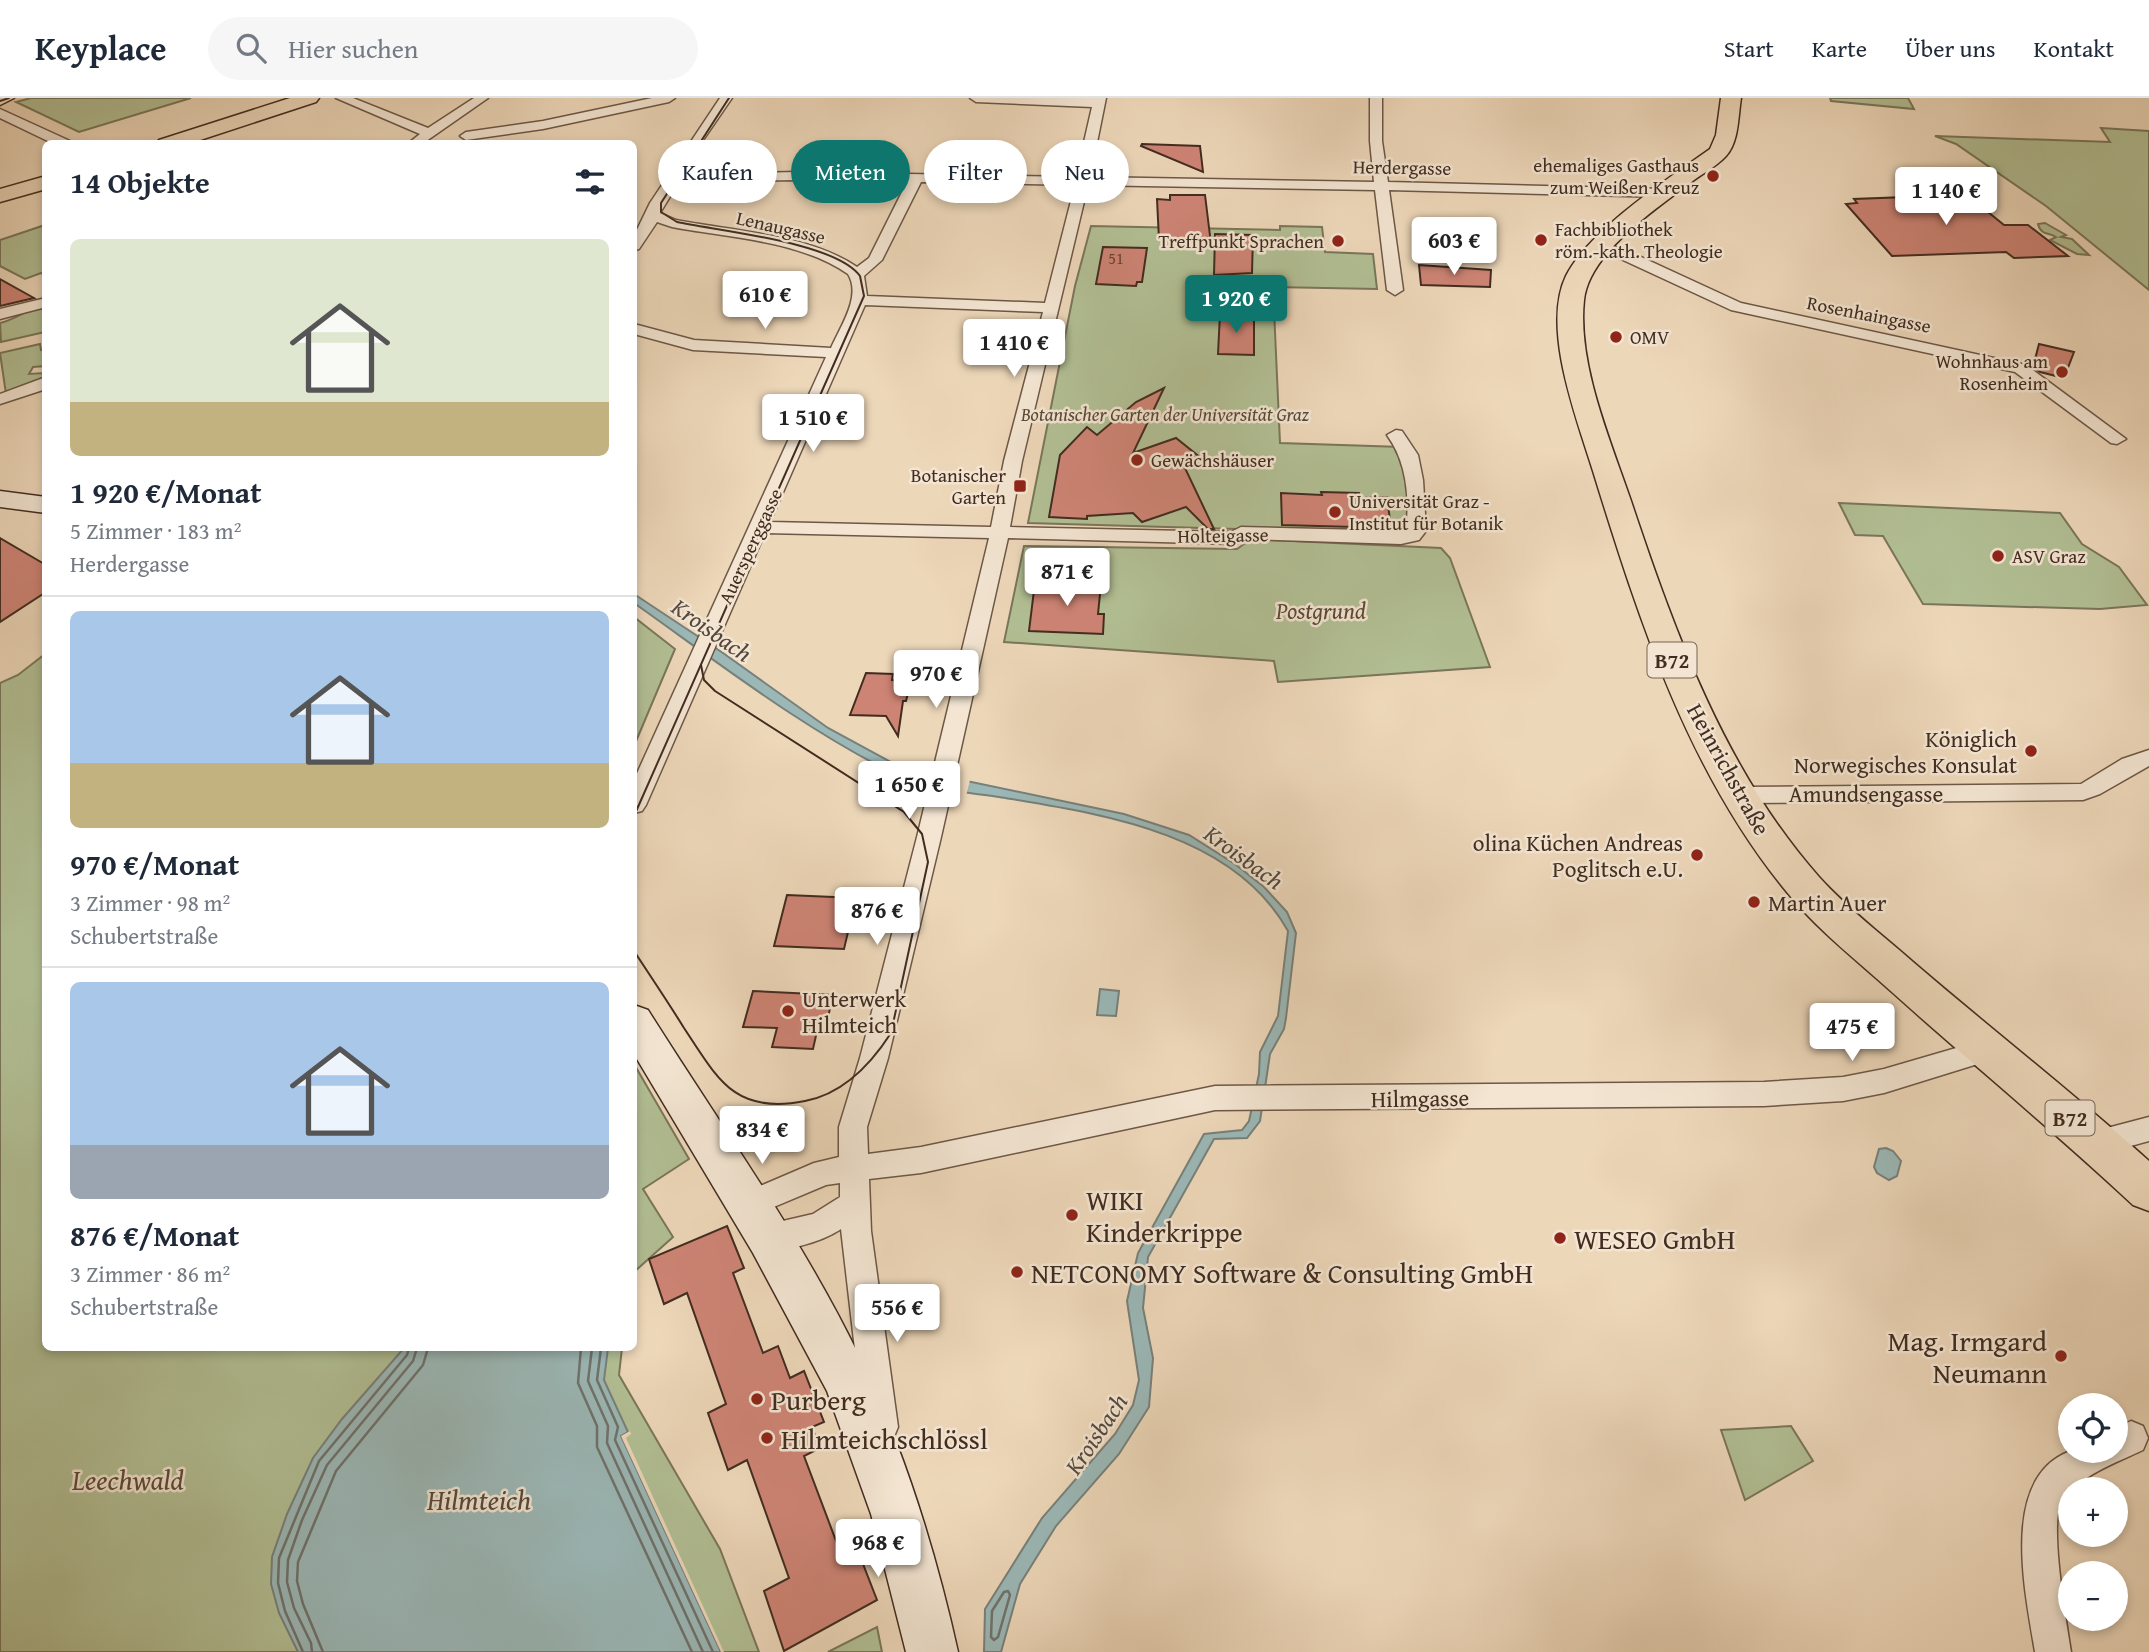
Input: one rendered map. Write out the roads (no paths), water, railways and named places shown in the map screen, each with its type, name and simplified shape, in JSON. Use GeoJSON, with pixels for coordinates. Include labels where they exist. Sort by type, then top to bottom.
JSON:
{"type":"FeatureCollection","features":[{"type":"Feature","properties":{"kind":"main road"},"geometry":{"type":"LineString","coordinates":[[0,100],[5,98]]}},
{"type":"Feature","properties":{"kind":"main road"},"geometry":{"type":"LineString","coordinates":[[178,140],[309,98]]}},
{"type":"Feature","properties":{"kind":"main road","name":"Heinrichstraße"},"geometry":{"type":"LineString","coordinates":[[1731,98],[1726,135],[1719,152],[1602,247],[1577,277],[1570,313],[1576,362],[1618,507],[1664,642],[1703,728],[1740,794],[1777,851],[1825,908],[2098,1142],[2149,1190]]}},
{"type":"Feature","properties":{"kind":"main road"},"geometry":{"type":"LineString","coordinates":[[0,197],[42,183]]}},
{"type":"Feature","properties":{"kind":"main road"},"geometry":{"type":"LineString","coordinates":[[0,499],[42,504]]}},
{"type":"Feature","properties":{"kind":"main road"},"geometry":{"type":"LineString","coordinates":[[637,1026],[706,1141],[759,1220],[844,1375],[889,1489],[912,1566],[932,1652]]}},
{"type":"Feature","properties":{"kind":"street"},"geometry":{"type":"LineString","coordinates":[[342,98],[429,133]]}},
{"type":"Feature","properties":{"kind":"street"},"geometry":{"type":"LineString","coordinates":[[419,140],[482,98]]}},
{"type":"Feature","properties":{"kind":"street"},"geometry":{"type":"LineString","coordinates":[[466,136],[543,125],[669,98]]}},
{"type":"Feature","properties":{"kind":"street"},"geometry":{"type":"LineString","coordinates":[[696,140],[726,98]]}},
{"type":"Feature","properties":{"kind":"street"},"geometry":{"type":"LineString","coordinates":[[976,98],[1100,101],[1092,140]]}},
{"type":"Feature","properties":{"kind":"street"},"geometry":{"type":"LineString","coordinates":[[1376,98],[1376,141],[1395,290]]}},
{"type":"Feature","properties":{"kind":"street"},"geometry":{"type":"LineString","coordinates":[[0,113],[57,140]]}},
{"type":"Feature","properties":{"kind":"street","name":"Herdergasse"},"geometry":{"type":"LineString","coordinates":[[777,176],[1041,180]]}},
{"type":"Feature","properties":{"kind":"street"},"geometry":{"type":"LineString","coordinates":[[856,275],[875,260],[916,178]]}},
{"type":"Feature","properties":{"kind":"street","name":"Herdergasse"},"geometry":{"type":"LineString","coordinates":[[1129,182],[1665,194]]}},
{"type":"Feature","properties":{"kind":"street"},"geometry":{"type":"LineString","coordinates":[[637,241],[660,203]]}},
{"type":"Feature","properties":{"kind":"street"},"geometry":{"type":"LineString","coordinates":[[889,1489],[854,1204],[853,1127],[874,1058],[936,806],[999,534],[1013,461],[1078,203]]}},
{"type":"Feature","properties":{"kind":"street","name":"Lenaugasse"},"geometry":{"type":"LineString","coordinates":[[653,215],[672,223],[815,253],[841,262],[856,275]]}},
{"type":"Feature","properties":{"kind":"street","name":"Rosenhaingasse"},"geometry":{"type":"LineString","coordinates":[[1602,247],[1623,254],[1736,307],[2020,368],[2117,439]]}},
{"type":"Feature","properties":{"kind":"street","name":"Auersperggasse"},"geometry":{"type":"LineString","coordinates":[[637,798],[859,300],[860,287],[856,275]]}},
{"type":"Feature","properties":{"kind":"street"},"geometry":{"type":"LineString","coordinates":[[859,300],[1052,308]]}},
{"type":"Feature","properties":{"kind":"street"},"geometry":{"type":"LineString","coordinates":[[0,314],[42,303]]}},
{"type":"Feature","properties":{"kind":"street"},"geometry":{"type":"LineString","coordinates":[[637,330],[693,345],[836,354]]}},
{"type":"Feature","properties":{"kind":"street"},"geometry":{"type":"LineString","coordinates":[[0,399],[42,384]]}},
{"type":"Feature","properties":{"kind":"street","name":"Holteigasse"},"geometry":{"type":"LineString","coordinates":[[758,527],[999,534],[1236,538],[1241,533],[1401,538],[1412,536],[1416,531],[1412,464],[1405,444],[1396,435]]}},
{"type":"Feature","properties":{"kind":"street","name":"Amundsengasse"},"geometry":{"type":"LineString","coordinates":[[1740,794],[2084,792],[2102,785],[2121,768],[2149,758]]}},
{"type":"Feature","properties":{"kind":"street","name":"Hilmgasse"},"geometry":{"type":"LineString","coordinates":[[759,1220],[824,1172],[921,1160],[1215,1098],[1289,1100],[1756,1094],[1843,1089],[1884,1082],[1987,1049]]}},
{"type":"Feature","properties":{"kind":"street"},"geometry":{"type":"LineString","coordinates":[[2098,1142],[2149,1129]]}},
{"type":"Feature","properties":{"kind":"street"},"geometry":{"type":"LineString","coordinates":[[759,1220],[819,1227],[854,1204]]}},
{"type":"Feature","properties":{"kind":"street"},"geometry":{"type":"LineString","coordinates":[[2053,1652],[2040,1549],[2044,1498],[2078,1463]]}},
{"type":"Feature","properties":{"kind":"water","name":"Kroisbach"},"geometry":{"type":"Polygon","coordinates":[[[637,596],[828,728],[900,767],[1124,814],[1189,835],[1235,864],[1264,887],[1287,912],[1296,933],[1284,1029],[1270,1054],[1260,1121],[1247,1138],[1214,1139],[1148,1257],[1143,1308],[1153,1358],[1149,1407],[1119,1454],[1056,1526],[1020,1584],[1001,1652],[984,1652],[985,1609],[1042,1518],[1115,1434],[1133,1405],[1139,1380],[1127,1301],[1138,1253],[1204,1134],[1242,1130],[1249,1121],[1259,1074],[1260,1052],[1278,1016],[1288,931],[1264,898],[1234,871],[1199,850],[1161,833],[1079,811],[915,783],[835,741],[732,674],[637,605],[637,596]]]}},
{"type":"Feature","properties":{"kind":"water"},"geometry":{"type":"Polygon","coordinates":[[[1100,989],[1119,991],[1116,1016],[1097,1015],[1100,989]]]}},
{"type":"Feature","properties":{"kind":"water"},"geometry":{"type":"Polygon","coordinates":[[[1879,1149],[1893,1151],[1901,1161],[1897,1176],[1889,1180],[1877,1173],[1874,1167],[1879,1149]]]}},
{"type":"Feature","properties":{"kind":"water","name":"Hilmteich"},"geometry":{"type":"Polygon","coordinates":[[[401,1351],[608,1351],[604,1380],[628,1432],[621,1436],[721,1652],[298,1652],[279,1613],[271,1584],[272,1557],[287,1514],[313,1458],[342,1419],[401,1351]]]}},
{"type":"Feature","properties":{"kind":"tram line"},"geometry":{"type":"LineString","coordinates":[[0,101],[9,98]]}},
{"type":"Feature","properties":{"kind":"tram line"},"geometry":{"type":"LineString","coordinates":[[637,809],[864,296],[860,276],[847,264],[827,254],[775,240],[677,222],[661,212],[661,203],[729,98]]}},
{"type":"Feature","properties":{"kind":"tram line"},"geometry":{"type":"LineString","coordinates":[[637,956],[707,1063],[731,1089],[744,1098],[761,1103],[781,1104],[805,1101],[832,1092],[855,1076],[891,1033],[928,862],[922,834],[904,812],[715,691],[704,680],[701,665]]}},
{"type":"Feature","properties":{"kind":"place","name":"ehemaliges Gasthaus zum Weißen Kreuz"},"geometry":{"type":"Point","coordinates":[1713,176]}},
{"type":"Feature","properties":{"kind":"place","name":"Fachbibliothek röm.-kath. Theologie"},"geometry":{"type":"Point","coordinates":[1541,240]}},
{"type":"Feature","properties":{"kind":"place","name":"Treffpunkt Sprachen"},"geometry":{"type":"Point","coordinates":[1338,241]}},
{"type":"Feature","properties":{"kind":"place","name":"OMV"},"geometry":{"type":"Point","coordinates":[1616,337]}},
{"type":"Feature","properties":{"kind":"place","name":"Wohnhaus am Rosenheim"},"geometry":{"type":"Point","coordinates":[2062,372]}},
{"type":"Feature","properties":{"kind":"place","name":"Gewächshäuser"},"geometry":{"type":"Point","coordinates":[1137,460]}},
{"type":"Feature","properties":{"kind":"place","name":"Botanischer Garten"},"geometry":{"type":"Point","coordinates":[1020,486]}},
{"type":"Feature","properties":{"kind":"place","name":"Universität Graz - Institut für Botanik"},"geometry":{"type":"Point","coordinates":[1335,512]}},
{"type":"Feature","properties":{"kind":"place","name":"ASV Graz"},"geometry":{"type":"Point","coordinates":[1998,556]}},
{"type":"Feature","properties":{"kind":"place","name":"Königlich Norwegisches Konsulat"},"geometry":{"type":"Point","coordinates":[2031,751]}},
{"type":"Feature","properties":{"kind":"place","name":"olina Küchen Andreas Poglitsch e.U."},"geometry":{"type":"Point","coordinates":[1697,855]}},
{"type":"Feature","properties":{"kind":"place","name":"Martin Auer"},"geometry":{"type":"Point","coordinates":[1754,902]}},
{"type":"Feature","properties":{"kind":"place","name":"Unterwerk Hilmteich"},"geometry":{"type":"Point","coordinates":[788,1011]}},
{"type":"Feature","properties":{"kind":"place","name":"WIKI Kinderkrippe"},"geometry":{"type":"Point","coordinates":[1072,1215]}},
{"type":"Feature","properties":{"kind":"place","name":"WESEO GmbH"},"geometry":{"type":"Point","coordinates":[1560,1238]}},
{"type":"Feature","properties":{"kind":"place","name":"NETCONOMY Software & Consulting GmbH"},"geometry":{"type":"Point","coordinates":[1017,1272]}},
{"type":"Feature","properties":{"kind":"place","name":"Mag. Irmgard Neumann"},"geometry":{"type":"Point","coordinates":[2061,1356]}},
{"type":"Feature","properties":{"kind":"place","name":"Purberg"},"geometry":{"type":"Point","coordinates":[757,1399]}},
{"type":"Feature","properties":{"kind":"place","name":"Hilmteichschlössl"},"geometry":{"type":"Point","coordinates":[767,1438]}},
{"type":"Feature","properties":{"kind":"park label","name":"Botanischer Garten der Universität Graz"},"geometry":{"type":"Point","coordinates":[1165,414]}},
{"type":"Feature","properties":{"kind":"park label","name":"Postgrund"},"geometry":{"type":"Point","coordinates":[1321,610]}},
{"type":"Feature","properties":{"kind":"park label","name":"Leechwald"},"geometry":{"type":"Point","coordinates":[128,1479]}}]}
